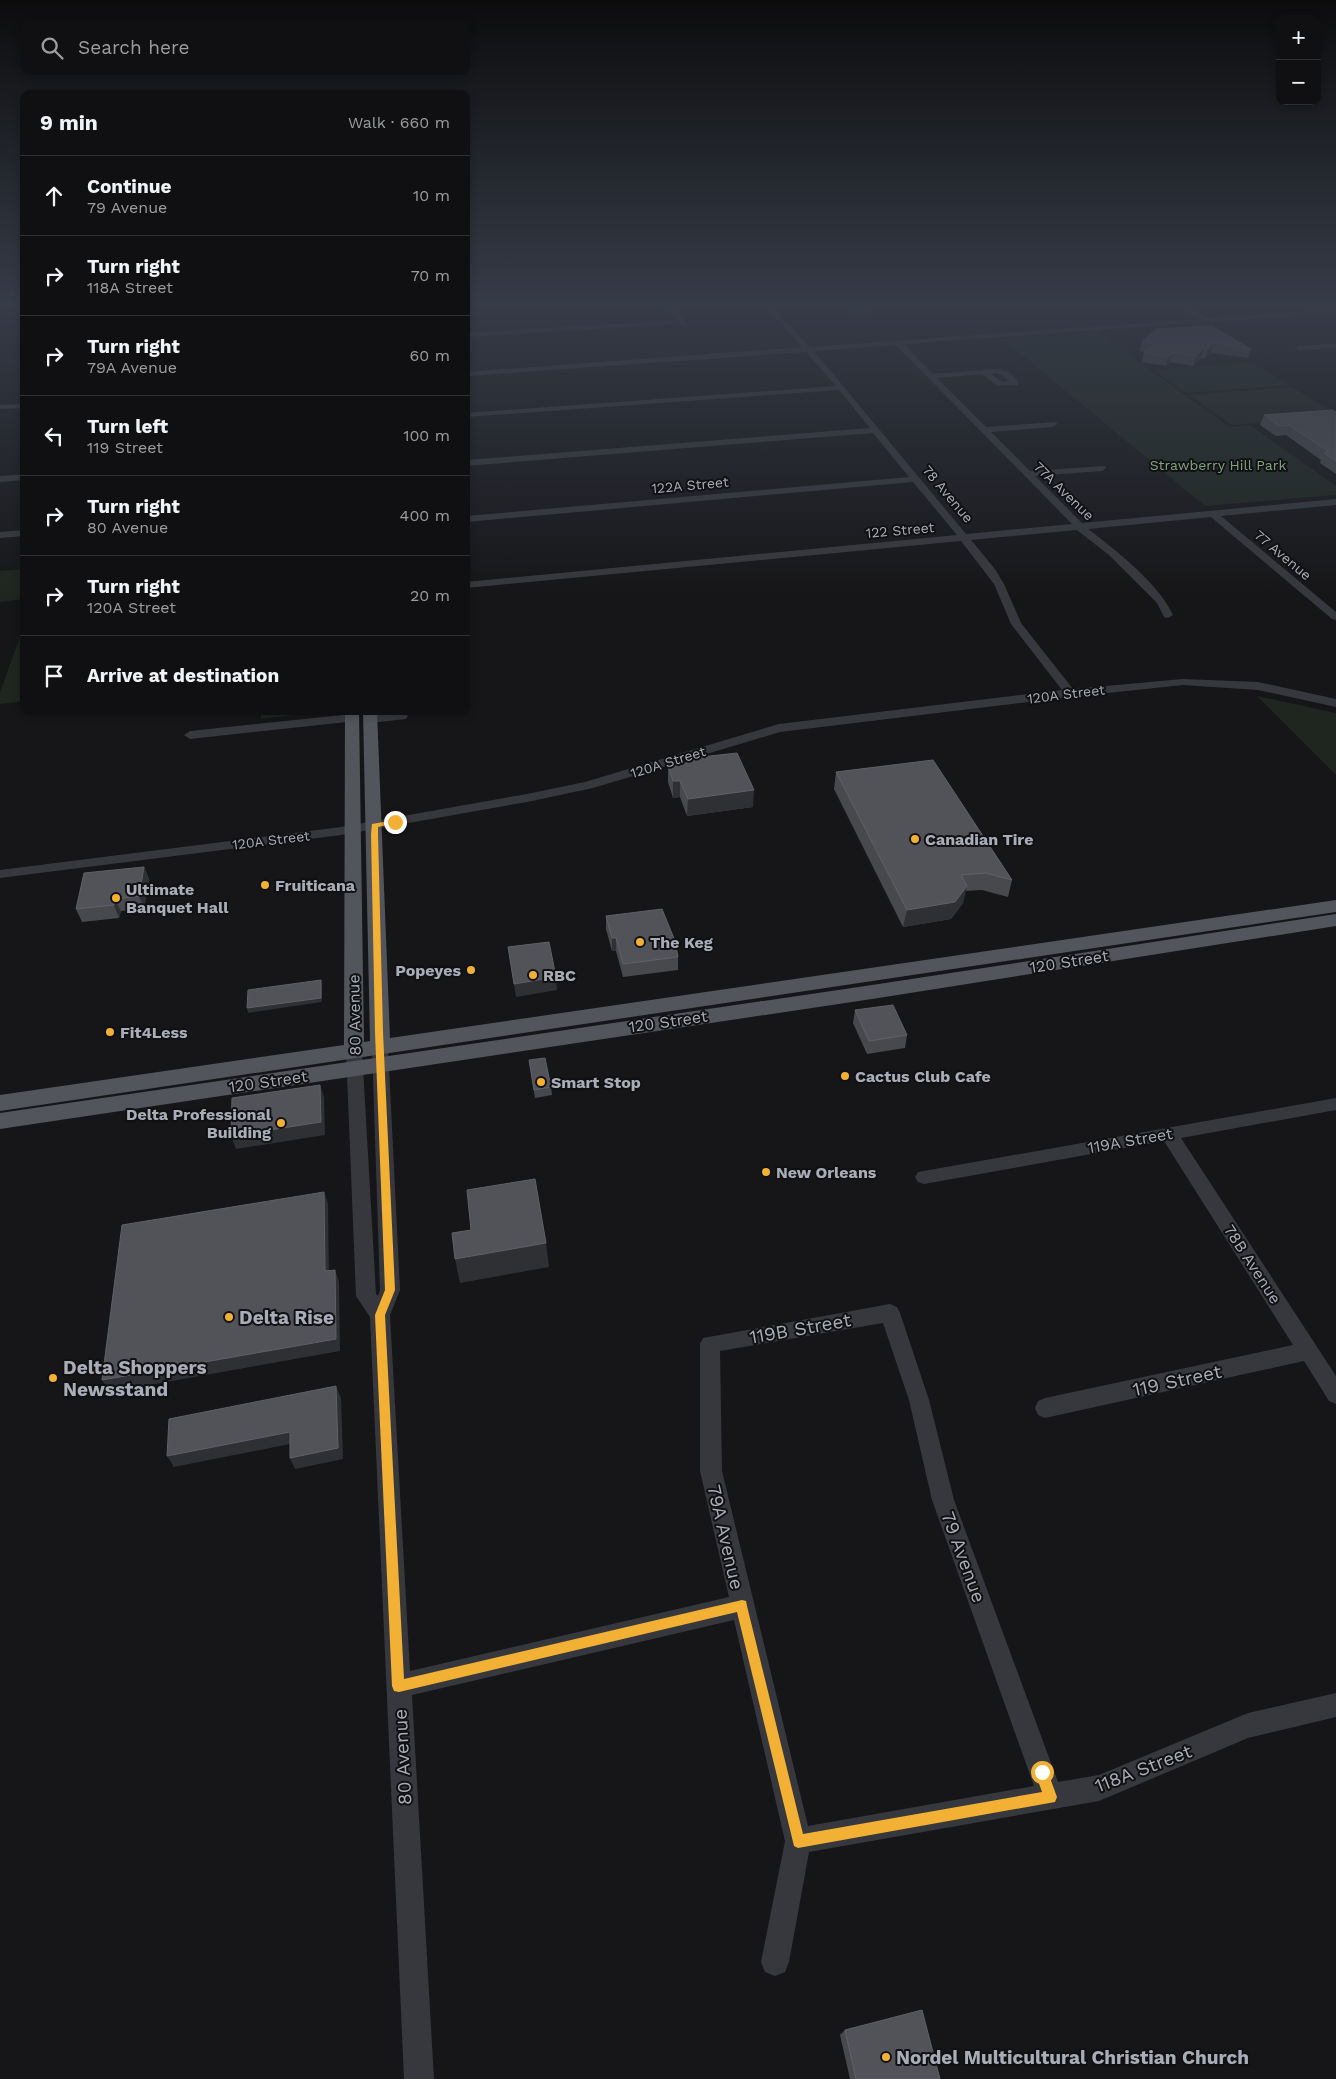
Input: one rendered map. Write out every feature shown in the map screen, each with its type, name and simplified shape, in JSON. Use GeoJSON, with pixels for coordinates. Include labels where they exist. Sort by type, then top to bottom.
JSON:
{"type":"FeatureCollection","features":[{"type":"Feature","properties":{"kind":"main road","name":"80 Avenue"},"geometry":{"type":"LineString","coordinates":[[361,715],[359,722],[361,747],[371,752],[380,1055]]}},
{"type":"Feature","properties":{"kind":"main road","name":"80 Avenue"},"geometry":{"type":"LineString","coordinates":[[354,1059],[352,829],[361,715]]}},
{"type":"Feature","properties":{"kind":"main road","name":"120 Street"},"geometry":{"type":"LineString","coordinates":[[0,1121],[354,1059],[1113,939],[1336,906]]}},
{"type":"Feature","properties":{"kind":"main road","name":"120 Street"},"geometry":{"type":"LineString","coordinates":[[380,1055],[1034,967],[1336,920]]}},
{"type":"Feature","properties":{"kind":"main road"},"geometry":{"type":"LineString","coordinates":[[1130,952],[1147,941],[1205,931],[1211,926]]}},
{"type":"Feature","properties":{"kind":"main road"},"geometry":{"type":"LineString","coordinates":[[1034,967],[1051,956],[1109,946],[1113,939]]}},
{"type":"Feature","properties":{"kind":"main road","name":"120 Street"},"geometry":{"type":"LineString","coordinates":[[0,1103],[354,1059]]}},
{"type":"Feature","properties":{"kind":"street"},"geometry":{"type":"LineString","coordinates":[[470,415],[660,401]]}},
{"type":"Feature","properties":{"kind":"street","name":"78 Avenue"},"geometry":{"type":"LineString","coordinates":[[851,401],[995,576],[1016,624],[1070,693]]}},
{"type":"Feature","properties":{"kind":"street","name":"77A Avenue"},"geometry":{"type":"LineString","coordinates":[[955,401],[1079,526],[1113,553],[1162,602],[1168,614]]}},
{"type":"Feature","properties":{"kind":"street"},"geometry":{"type":"LineString","coordinates":[[0,407],[20,406]]}},
{"type":"Feature","properties":{"kind":"street"},"geometry":{"type":"LineString","coordinates":[[983,430],[1053,424]]}},
{"type":"Feature","properties":{"kind":"street"},"geometry":{"type":"LineString","coordinates":[[470,463],[875,430]]}},
{"type":"Feature","properties":{"kind":"street"},"geometry":{"type":"LineString","coordinates":[[1027,474],[1102,468]]}},
{"type":"Feature","properties":{"kind":"street"},"geometry":{"type":"LineString","coordinates":[[0,479],[20,477]]}},
{"type":"Feature","properties":{"kind":"street","name":"122A Street"},"geometry":{"type":"LineString","coordinates":[[470,519],[916,479]]}},
{"type":"Feature","properties":{"kind":"street","name":"122 Street"},"geometry":{"type":"LineString","coordinates":[[470,585],[1335,503]]}},
{"type":"Feature","properties":{"kind":"street","name":"77 Avenue"},"geometry":{"type":"LineString","coordinates":[[1213,514],[1336,617]]}},
{"type":"Feature","properties":{"kind":"street"},"geometry":{"type":"LineString","coordinates":[[0,536],[20,534]]}},
{"type":"Feature","properties":{"kind":"street","name":"120A Street"},"geometry":{"type":"LineString","coordinates":[[0,874],[374,826],[588,785],[779,728],[1151,684],[1208,682],[1287,691],[1336,703]]}},
{"type":"Feature","properties":{"kind":"street"},"geometry":{"type":"LineString","coordinates":[[190,736],[353,715]]}},
{"type":"Feature","properties":{"kind":"street"},"geometry":{"type":"LineString","coordinates":[[382,715],[402,716]]}},
{"type":"Feature","properties":{"kind":"street","name":"80 Avenue"},"geometry":{"type":"LineString","coordinates":[[380,1055],[390,1290],[380,1315],[418,2079]]}},
{"type":"Feature","properties":{"kind":"street","name":"80 Avenue"},"geometry":{"type":"LineString","coordinates":[[354,1059],[366,1296],[380,1315]]}},
{"type":"Feature","properties":{"kind":"street","name":"119A Street"},"geometry":{"type":"LineString","coordinates":[[924,1177],[1336,1104]]}},
{"type":"Feature","properties":{"kind":"street","name":"78B Avenue"},"geometry":{"type":"LineString","coordinates":[[1169,1134],[1336,1394]]}},
{"type":"Feature","properties":{"kind":"street","name":"119B Street"},"geometry":{"type":"LineString","coordinates":[[710,1344],[890,1313]]}},
{"type":"Feature","properties":{"kind":"street","name":"79 Avenue"},"geometry":{"type":"LineString","coordinates":[[890,1313],[919,1400],[943,1500],[1051,1797]]}},
{"type":"Feature","properties":{"kind":"street","name":"79A Avenue"},"geometry":{"type":"LineString","coordinates":[[710,1344],[711,1471],[798,1842],[775,1962]]}},
{"type":"Feature","properties":{"kind":"street","name":"119 Street"},"geometry":{"type":"LineString","coordinates":[[1045,1408],[1309,1352]]}},
{"type":"Feature","properties":{"kind":"street"},"geometry":{"type":"LineString","coordinates":[[399,1686],[742,1606]]}},
{"type":"Feature","properties":{"kind":"street","name":"118A Street"},"geometry":{"type":"LineString","coordinates":[[798,1842],[1099,1788],[1248,1726],[1336,1705]]}},
{"type":"Feature","properties":{"kind":"green space","name":"Strawberry Hill Park"},"geometry":{"type":"Polygon","coordinates":[[[1078,401],[1193,401],[1229,427],[1250,425],[1336,486],[1336,495],[1205,506],[1078,401]]]}},
{"type":"Feature","properties":{"kind":"green space"},"geometry":{"type":"Polygon","coordinates":[[[1198,401],[1315,401],[1336,414],[1336,417],[1232,425],[1198,401]]]}},
{"type":"Feature","properties":{"kind":"green space"},"geometry":{"type":"Polygon","coordinates":[[[20,569],[20,600],[0,602],[0,571],[20,569]]]}},
{"type":"Feature","properties":{"kind":"green space"},"geometry":{"type":"Polygon","coordinates":[[[20,637],[20,702],[0,704],[0,692],[20,637]]]}},
{"type":"Feature","properties":{"kind":"green space"},"geometry":{"type":"Polygon","coordinates":[[[1257,696],[1336,713],[1336,775],[1257,696]]]}},
{"type":"Feature","properties":{"kind":"green space"},"geometry":{"type":"Polygon","coordinates":[[[261,715],[293,715],[261,719],[261,715]]]}},
{"type":"Feature","properties":{"kind":"building"},"geometry":{"type":"Polygon","coordinates":[[[1333,410],[1336,412],[1336,461],[1324,453],[1329,452],[1289,425],[1279,426],[1264,415],[1333,410]]]}},
{"type":"Feature","properties":{"kind":"building"},"geometry":{"type":"Polygon","coordinates":[[[737,753],[754,790],[688,799],[680,781],[673,781],[668,765],[693,762],[693,758],[737,753]]]}},
{"type":"Feature","properties":{"kind":"building","name":"Canadian Tire"},"geometry":{"type":"Polygon","coordinates":[[[933,760],[1012,880],[986,873],[961,875],[967,886],[955,902],[907,910],[836,772],[933,760]]]}},
{"type":"Feature","properties":{"kind":"building"},"geometry":{"type":"Polygon","coordinates":[[[144,867],[139,896],[115,899],[114,905],[76,909],[84,873],[144,867]]]}},
{"type":"Feature","properties":{"kind":"building","name":"The Keg"},"geometry":{"type":"Polygon","coordinates":[[[662,909],[675,941],[678,957],[623,964],[616,938],[612,938],[606,916],[662,909]]]}},
{"type":"Feature","properties":{"kind":"building","name":"RBC"},"geometry":{"type":"Polygon","coordinates":[[[549,942],[556,977],[514,984],[508,947],[549,942]]]}},
{"type":"Feature","properties":{"kind":"building"},"geometry":{"type":"Polygon","coordinates":[[[321,980],[321,998],[247,1008],[248,990],[321,980]]]}},
{"type":"Feature","properties":{"kind":"building"},"geometry":{"type":"Polygon","coordinates":[[[893,1005],[907,1035],[869,1041],[855,1010],[893,1005]]]}},
{"type":"Feature","properties":{"kind":"building","name":"Smart Stop"},"geometry":{"type":"Polygon","coordinates":[[[545,1058],[551,1087],[534,1090],[529,1060],[545,1058]]]}},
{"type":"Feature","properties":{"kind":"building","name":"Delta Professional Building"},"geometry":{"type":"Polygon","coordinates":[[[320,1085],[321,1122],[231,1136],[232,1098],[320,1085]]]}},
{"type":"Feature","properties":{"kind":"building"},"geometry":{"type":"Polygon","coordinates":[[[535,1179],[546,1243],[455,1259],[452,1233],[471,1230],[467,1190],[535,1179]]]}},
{"type":"Feature","properties":{"kind":"building","name":"Delta Rise"},"geometry":{"type":"Polygon","coordinates":[[[324,1192],[325,1271],[335,1270],[336,1339],[102,1380],[122,1225],[324,1192]]]}},
{"type":"Feature","properties":{"kind":"building"},"geometry":{"type":"Polygon","coordinates":[[[336,1386],[338,1448],[290,1458],[290,1432],[167,1456],[169,1419],[336,1386]]]}},
{"type":"Feature","properties":{"kind":"building","name":"Nordel Multicultural Christian Church"},"geometry":{"type":"Polygon","coordinates":[[[922,2010],[940,2079],[856,2079],[845,2030],[922,2010]]]}},
{"type":"Feature","properties":{"kind":"place","name":"Canadian Tire"},"geometry":{"type":"Point","coordinates":[915,839]}},
{"type":"Feature","properties":{"kind":"place","name":"Fruiticana"},"geometry":{"type":"Point","coordinates":[265,885]}},
{"type":"Feature","properties":{"kind":"place","name":"Ultimate Banquet Hall"},"geometry":{"type":"Point","coordinates":[116,898]}},
{"type":"Feature","properties":{"kind":"place","name":"The Keg"},"geometry":{"type":"Point","coordinates":[640,942]}},
{"type":"Feature","properties":{"kind":"place","name":"Popeyes"},"geometry":{"type":"Point","coordinates":[471,970]}},
{"type":"Feature","properties":{"kind":"place","name":"RBC"},"geometry":{"type":"Point","coordinates":[533,975]}},
{"type":"Feature","properties":{"kind":"place","name":"Fit4Less"},"geometry":{"type":"Point","coordinates":[110,1032]}},
{"type":"Feature","properties":{"kind":"place","name":"Cactus Club Cafe"},"geometry":{"type":"Point","coordinates":[845,1076]}},
{"type":"Feature","properties":{"kind":"place","name":"Smart Stop"},"geometry":{"type":"Point","coordinates":[541,1082]}},
{"type":"Feature","properties":{"kind":"place","name":"Delta Professional Building"},"geometry":{"type":"Point","coordinates":[281,1123]}},
{"type":"Feature","properties":{"kind":"place","name":"New Orleans"},"geometry":{"type":"Point","coordinates":[766,1172]}},
{"type":"Feature","properties":{"kind":"place","name":"Delta Rise"},"geometry":{"type":"Point","coordinates":[229,1317]}},
{"type":"Feature","properties":{"kind":"place","name":"Delta Shoppers Newsstand"},"geometry":{"type":"Point","coordinates":[53,1378]}},
{"type":"Feature","properties":{"kind":"place","name":"Nordel Multicultural Christian Church"},"geometry":{"type":"Point","coordinates":[886,2057]}},
{"type":"Feature","properties":{"kind":"route"},"geometry":{"type":"LineString","coordinates":[[395,822],[374,826],[374,891],[390,1290],[380,1315],[399,1686],[742,1606],[792,1810],[798,1842],[1051,1797],[1042,1772]]}}]}
